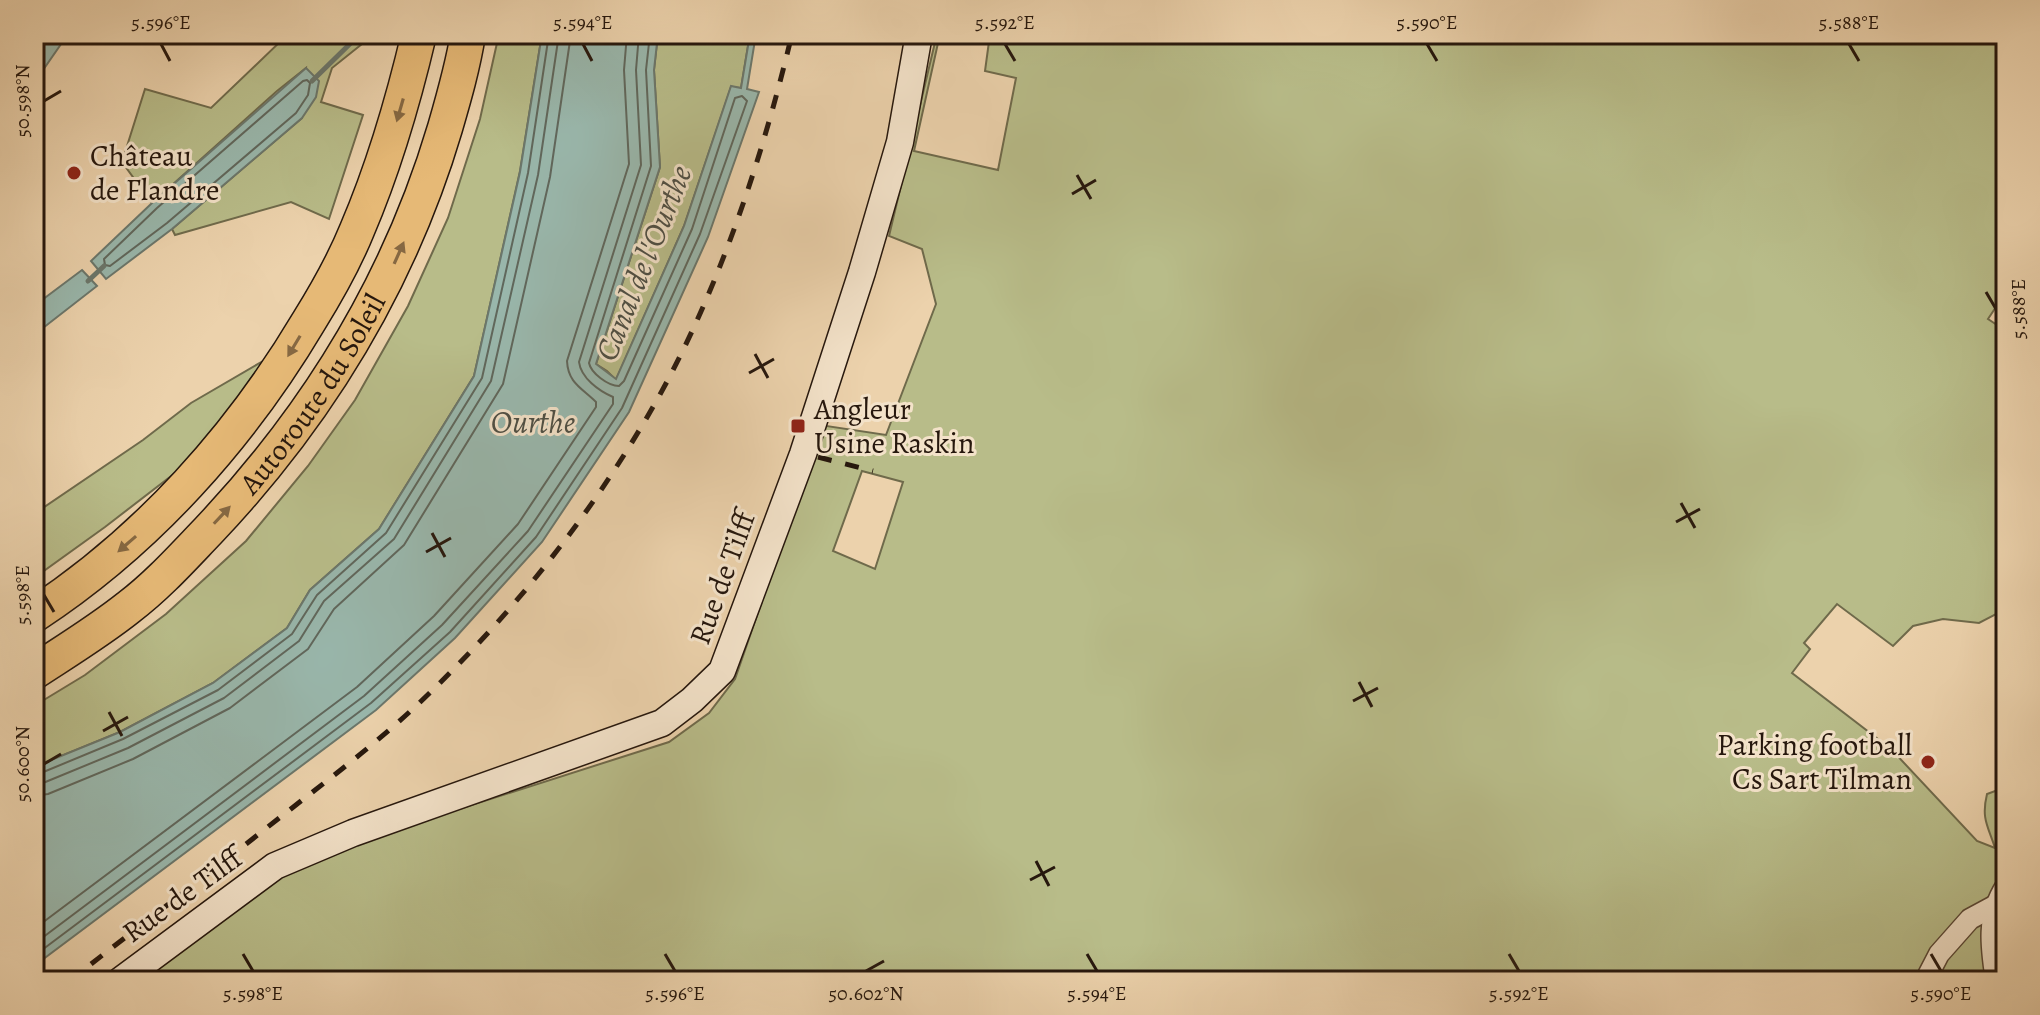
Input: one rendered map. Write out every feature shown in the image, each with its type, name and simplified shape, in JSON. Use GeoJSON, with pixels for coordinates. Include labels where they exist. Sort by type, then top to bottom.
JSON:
{"type":"FeatureCollection","features":[{"type":"Feature","properties":{"kind":"highway","name":"Autoroute du Soleil"},"geometry":{"type":"LineString","coordinates":[[34,615],[102,566],[149,525],[243,419],[283,366],[325,295],[356,233],[395,131],[419,34]]}},
{"type":"Feature","properties":{"kind":"highway","name":"Autoroute du Soleil"},"geometry":{"type":"LineString","coordinates":[[34,672],[131,606],[181,559],[279,451],[319,395],[364,322],[408,232],[437,153],[468,34]]}},
{"type":"Feature","properties":{"kind":"main road","name":"Rue de Tilff"},"geometry":{"type":"LineString","coordinates":[[120,981],[275,866],[353,833],[662,723],[722,671],[803,454],[862,272],[900,142],[919,34]]}},
{"type":"Feature","properties":{"kind":"street"},"geometry":{"type":"LineString","coordinates":[[1996,981],[1990,942],[1991,924],[2006,886]]}},
{"type":"Feature","properties":{"kind":"street"},"geometry":{"type":"LineString","coordinates":[[1925,981],[1939,954],[1970,919],[1996,905]]}},
{"type":"Feature","properties":{"kind":"green space"},"geometry":{"type":"Polygon","coordinates":[[[285,34],[360,34],[367,40],[332,68],[321,102],[363,115],[329,219],[291,202],[175,235],[172,229],[302,118],[306,68],[152,203],[122,162],[145,89],[211,108],[285,34]]]}},
{"type":"Feature","properties":{"kind":"green space"},"geometry":{"type":"Polygon","coordinates":[[[499,34],[542,34],[520,171],[474,376],[379,529],[310,590],[287,628],[213,683],[120,732],[34,767],[34,706],[85,675],[166,614],[246,541],[308,466],[355,400],[408,306],[448,218],[480,119],[499,34]]]}},
{"type":"Feature","properties":{"kind":"green space"},"geometry":{"type":"Polygon","coordinates":[[[658,34],[750,34],[741,88],[731,87],[684,226],[616,380],[596,364],[660,167],[654,70],[658,34]]]}},
{"type":"Feature","properties":{"kind":"green space"},"geometry":{"type":"Polygon","coordinates":[[[937,34],[940,34],[914,151],[998,170],[1016,78],[985,71],[990,34],[2006,34],[2006,292],[1988,319],[2006,331],[2006,437],[1996,451],[2006,460],[2006,609],[1979,623],[1943,619],[1913,626],[1893,646],[1837,604],[1804,643],[1810,649],[1792,673],[1891,749],[1977,841],[1995,848],[1986,822],[1985,803],[1987,794],[2006,787],[2006,981],[135,981],[280,878],[356,842],[669,742],[709,713],[735,679],[826,416],[826,426],[886,435],[936,304],[922,249],[889,236],[937,34]],[[862,471],[833,551],[875,569],[903,482],[862,471]]]}},
{"type":"Feature","properties":{"kind":"green space"},"geometry":{"type":"Polygon","coordinates":[[[263,361],[201,453],[34,578],[34,514],[143,440],[191,403],[263,361]]]}},
{"type":"Feature","properties":{"kind":"water"},"geometry":{"type":"Polygon","coordinates":[[[34,34],[68,34],[34,83],[34,34]]]}},
{"type":"Feature","properties":{"kind":"water","name":"Ourthe"},"geometry":{"type":"Polygon","coordinates":[[[542,34],[658,34],[654,70],[660,167],[596,364],[616,379],[684,226],[731,86],[741,88],[750,34],[756,34],[747,89],[759,92],[708,237],[629,412],[542,542],[455,638],[376,710],[34,966],[34,767],[120,732],[213,683],[287,628],[310,590],[379,529],[474,376],[520,172],[542,34]]]}},
{"type":"Feature","properties":{"kind":"water"},"geometry":{"type":"Polygon","coordinates":[[[306,68],[319,81],[316,97],[302,118],[172,229],[106,279],[91,261],[152,203],[306,68]]]}},
{"type":"Feature","properties":{"kind":"water"},"geometry":{"type":"Polygon","coordinates":[[[82,270],[97,286],[34,335],[34,306],[82,270]]]}},
{"type":"Feature","properties":{"kind":"waterway"},"geometry":{"type":"LineString","coordinates":[[312,81],[360,34]]}},
{"type":"Feature","properties":{"kind":"waterway"},"geometry":{"type":"LineString","coordinates":[[88,281],[104,266]]}},
{"type":"Feature","properties":{"kind":"railway"},"geometry":{"type":"LineString","coordinates":[[69,981],[400,720],[479,642],[565,540],[640,429],[690,336],[749,187],[792,34]]}},
{"type":"Feature","properties":{"kind":"railway"},"geometry":{"type":"LineString","coordinates":[[818,457],[873,471]]}},
{"type":"Feature","properties":{"kind":"place","name":"Château de Flandre"},"geometry":{"type":"Point","coordinates":[74,173]}},
{"type":"Feature","properties":{"kind":"place","name":"Angleur Usine Raskin"},"geometry":{"type":"Point","coordinates":[798,426]}},
{"type":"Feature","properties":{"kind":"place","name":"Parking football Cs Sart Tilman"},"geometry":{"type":"Point","coordinates":[1928,762]}},
{"type":"Feature","properties":{"kind":"water label","name":"Canal de l'Ourthe"},"geometry":{"type":"Point","coordinates":[643,263]}}]}
